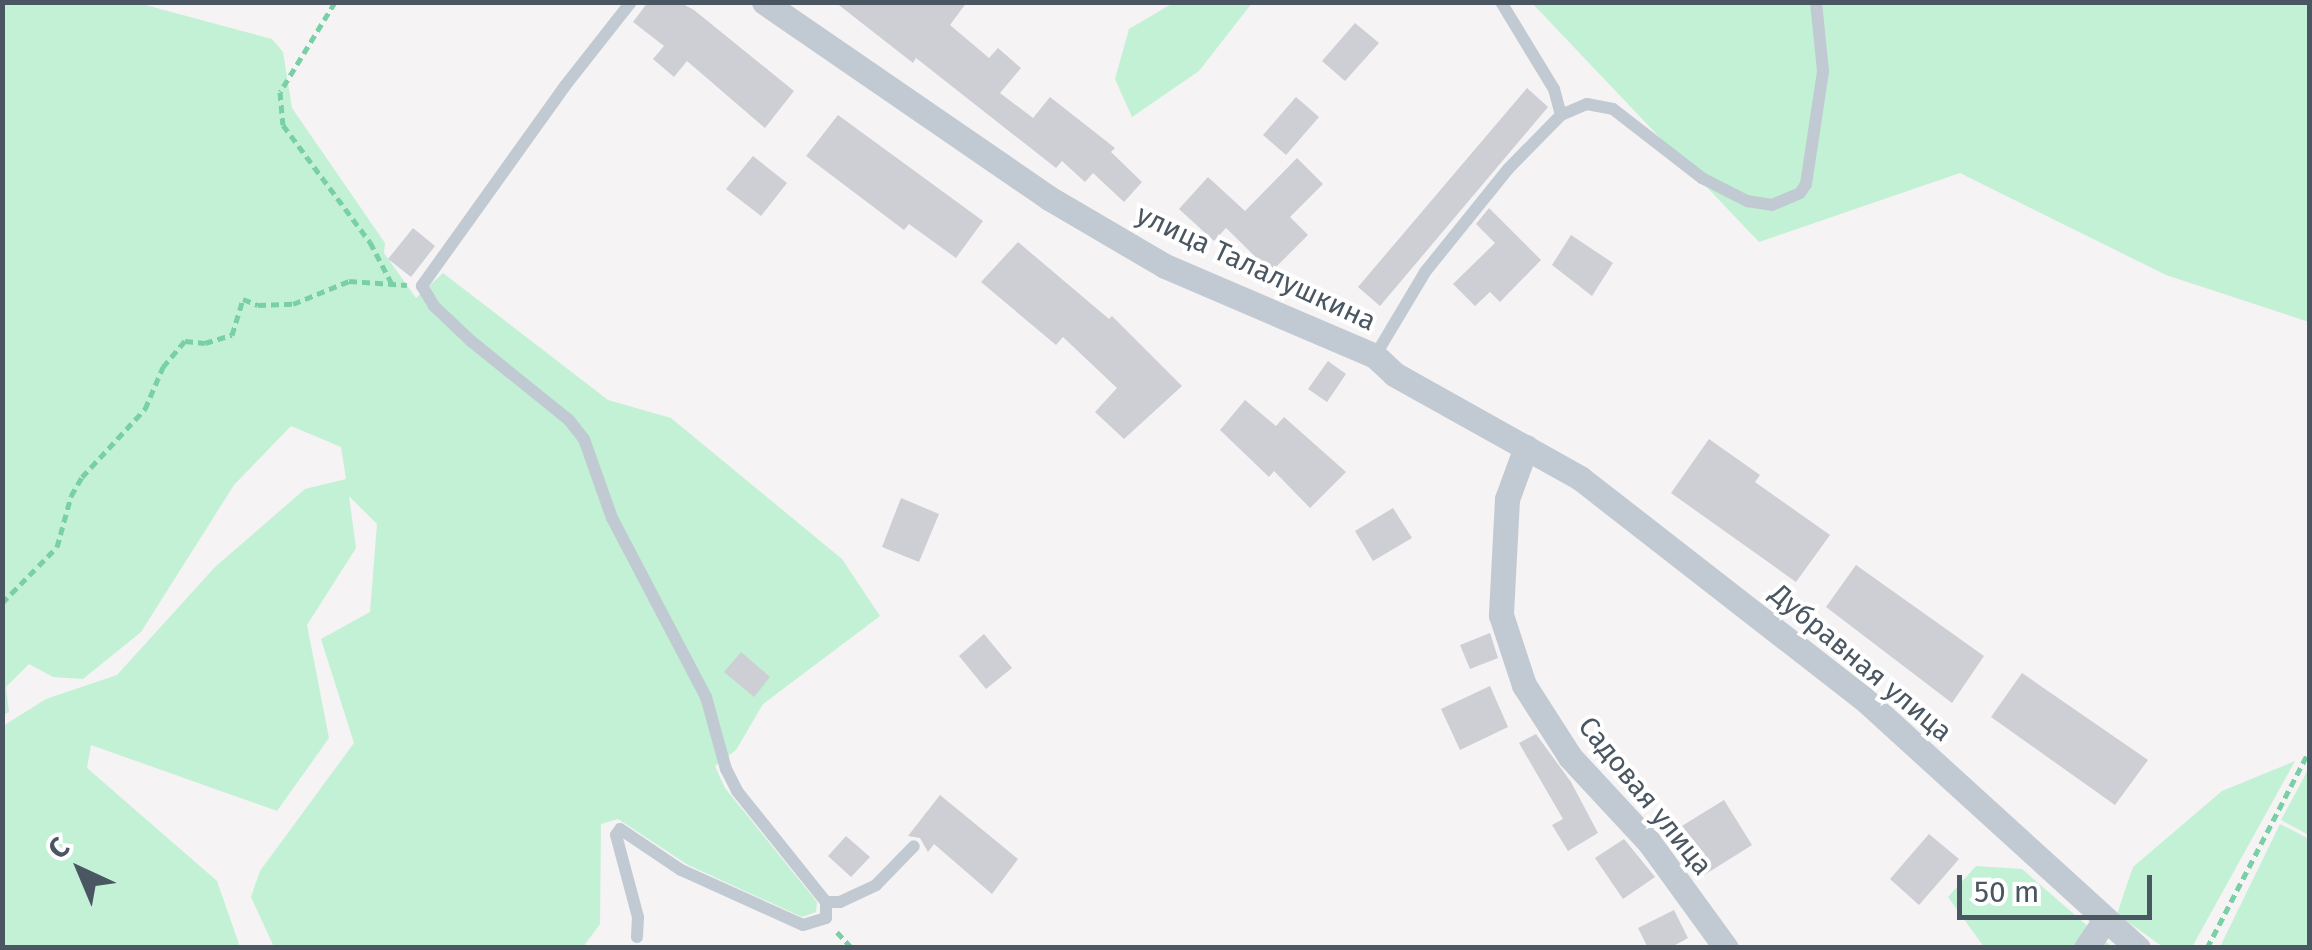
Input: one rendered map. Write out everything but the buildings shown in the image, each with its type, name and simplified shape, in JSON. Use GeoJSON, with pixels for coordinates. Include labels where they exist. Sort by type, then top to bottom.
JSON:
{"type":"FeatureCollection","features":[{"type":"Feature","properties":{"kind":"street","name":"улица Талалушкина"},"geometry":{"type":"LineString","coordinates":[[764,2],[1049,198],[1148,256],[1375,356],[1394,374],[1526,447]]}},
{"type":"Feature","properties":{"kind":"street","name":"Дубравная улица"},"geometry":{"type":"LineString","coordinates":[[1526,447],[1637,519],[1863,698],[2093,937],[2138,948]]}},
{"type":"Feature","properties":{"kind":"street","name":"Садовая улица"},"geometry":{"type":"LineString","coordinates":[[1526,447],[1507,498],[1501,615],[1524,685],[1570,757],[1650,842],[1726,948]]}},
{"type":"Feature","properties":{"kind":"street"},"geometry":{"type":"LineString","coordinates":[[2062,948],[2093,937]]}},
{"type":"Feature","properties":{"kind":"lane"},"geometry":{"type":"LineString","coordinates":[[631,2],[553,102],[422,286],[434,306],[470,341],[569,420],[584,439],[612,518],[706,697],[726,770],[737,791],[826,902],[826,918],[803,925],[682,870],[620,829],[616,835],[638,917],[636,937]]}},
{"type":"Feature","properties":{"kind":"lane"},"geometry":{"type":"LineString","coordinates":[[1501,2],[1554,89],[1561,115]]}},
{"type":"Feature","properties":{"kind":"lane"},"geometry":{"type":"LineString","coordinates":[[1375,356],[1425,272],[1508,169],[1561,115],[1586,104],[1614,108],[1702,178],[1747,201],[1787,202],[1806,184],[1823,72],[1816,2]]}},
{"type":"Feature","properties":{"kind":"lane"},"geometry":{"type":"LineString","coordinates":[[826,902],[840,902],[876,885],[914,846]]}},
{"type":"Feature","properties":{"kind":"path"},"geometry":{"type":"LineString","coordinates":[[335,2],[280,92],[284,126],[370,242],[392,284]]}},
{"type":"Feature","properties":{"kind":"path"},"geometry":{"type":"LineString","coordinates":[[2,603],[58,548],[71,496],[82,478],[145,410],[163,367],[186,342],[206,343],[232,335],[243,299],[258,305],[294,304],[349,281],[422,286]]}},
{"type":"Feature","properties":{"kind":"path"},"geometry":{"type":"LineString","coordinates":[[2207,948],[2310,749]]}},
{"type":"Feature","properties":{"kind":"green space"},"geometry":{"type":"Polygon","coordinates":[[[1175,2],[1252,3],[1199,71],[1132,117],[1115,79],[1129,29],[1175,2]]]}},
{"type":"Feature","properties":{"kind":"green space"},"geometry":{"type":"Polygon","coordinates":[[[2,3],[138,3],[272,39],[283,52],[292,108],[385,243],[384,253],[416,298],[443,273],[608,400],[671,418],[842,559],[880,616],[763,704],[736,750],[715,766],[725,788],[817,902],[816,912],[802,917],[688,865],[618,819],[601,824],[600,924],[583,947],[274,947],[251,897],[260,871],[354,743],[321,639],[370,612],[377,524],[349,496],[356,548],[307,625],[329,738],[277,811],[91,745],[87,768],[217,881],[240,947],[3,947],[3,726],[46,699],[117,675],[215,567],[305,489],[346,479],[341,447],[291,426],[234,485],[141,632],[83,679],[53,677],[29,664],[6,687],[9,712],[3,715],[2,3]]]}},
{"type":"Feature","properties":{"kind":"green space"},"geometry":{"type":"Polygon","coordinates":[[[1532,3],[2309,3],[2309,322],[2166,275],[1960,173],[1759,242],[1532,3]]]}},
{"type":"Feature","properties":{"kind":"green space"},"geometry":{"type":"Polygon","coordinates":[[[2295,761],[2192,947],[2163,947],[2117,914],[2133,867],[2222,791],[2295,761]]]}},
{"type":"Feature","properties":{"kind":"green space"},"geometry":{"type":"Polygon","coordinates":[[[2309,768],[2309,835],[2281,820],[2309,768]]]}},
{"type":"Feature","properties":{"kind":"green space"},"geometry":{"type":"Polygon","coordinates":[[[2280,824],[2309,839],[2309,947],[2220,947],[2280,824]]]}},
{"type":"Feature","properties":{"kind":"green space"},"geometry":{"type":"Polygon","coordinates":[[[1976,866],[2022,869],[2112,947],[1984,947],[1948,897],[1976,866]]]}}]}
